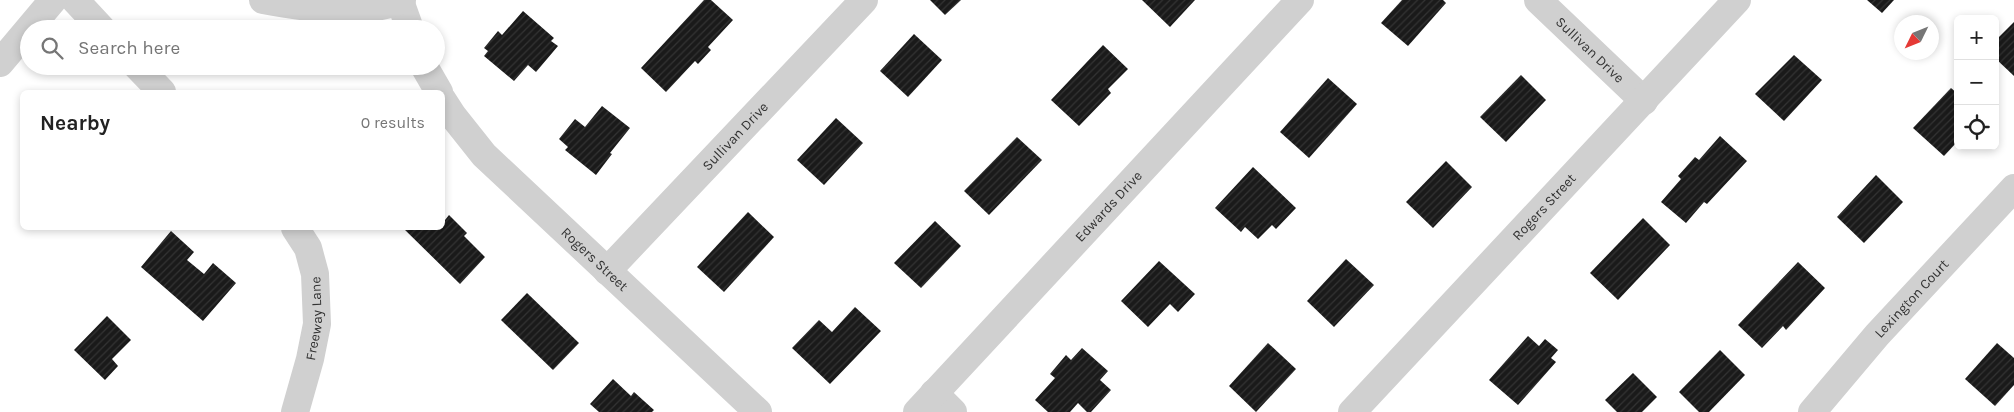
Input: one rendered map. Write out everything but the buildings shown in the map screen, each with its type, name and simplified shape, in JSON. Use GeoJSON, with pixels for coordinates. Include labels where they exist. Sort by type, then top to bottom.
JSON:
{"type":"FeatureCollection","features":[{"type":"Feature","properties":{"kind":"street"},"geometry":{"type":"LineString","coordinates":[[36,20],[53,0]]}},
{"type":"Feature","properties":{"kind":"street"},"geometry":{"type":"LineString","coordinates":[[76,0],[94,20]]}},
{"type":"Feature","properties":{"kind":"street"},"geometry":{"type":"LineString","coordinates":[[263,0],[324,10],[370,8],[401,1],[407,20]]}},
{"type":"Feature","properties":{"kind":"street","name":"Sullivan Drive"},"geometry":{"type":"LineString","coordinates":[[607,271],[864,0]]}},
{"type":"Feature","properties":{"kind":"street","name":"Edwards Drive"},"geometry":{"type":"LineString","coordinates":[[926,402],[1300,0]]}},
{"type":"Feature","properties":{"kind":"street","name":"Sullivan Drive"},"geometry":{"type":"LineString","coordinates":[[1538,0],[1644,101]]}},
{"type":"Feature","properties":{"kind":"street","name":"Rogers Street"},"geometry":{"type":"LineString","coordinates":[[1352,412],[1737,0]]}},
{"type":"Feature","properties":{"kind":"street"},"geometry":{"type":"LineString","coordinates":[[0,63],[20,39]]}},
{"type":"Feature","properties":{"kind":"street"},"geometry":{"type":"LineString","coordinates":[[146,75],[160,90]]}},
{"type":"Feature","properties":{"kind":"street"},"geometry":{"type":"LineString","coordinates":[[429,75],[438,90]]}},
{"type":"Feature","properties":{"kind":"street","name":"Rogers Street"},"geometry":{"type":"LineString","coordinates":[[445,104],[484,155],[758,412]]}},
{"type":"Feature","properties":{"kind":"street","name":"Lexington Court"},"geometry":{"type":"LineString","coordinates":[[1812,412],[1877,335],[2014,188]]}},
{"type":"Feature","properties":{"kind":"street","name":"Freeway Lane"},"geometry":{"type":"LineString","coordinates":[[295,412],[310,360],[317,324],[316,274],[308,248],[296,230]]}},
{"type":"Feature","properties":{"kind":"street"},"geometry":{"type":"LineString","coordinates":[[926,402],[953,412]]}}]}
